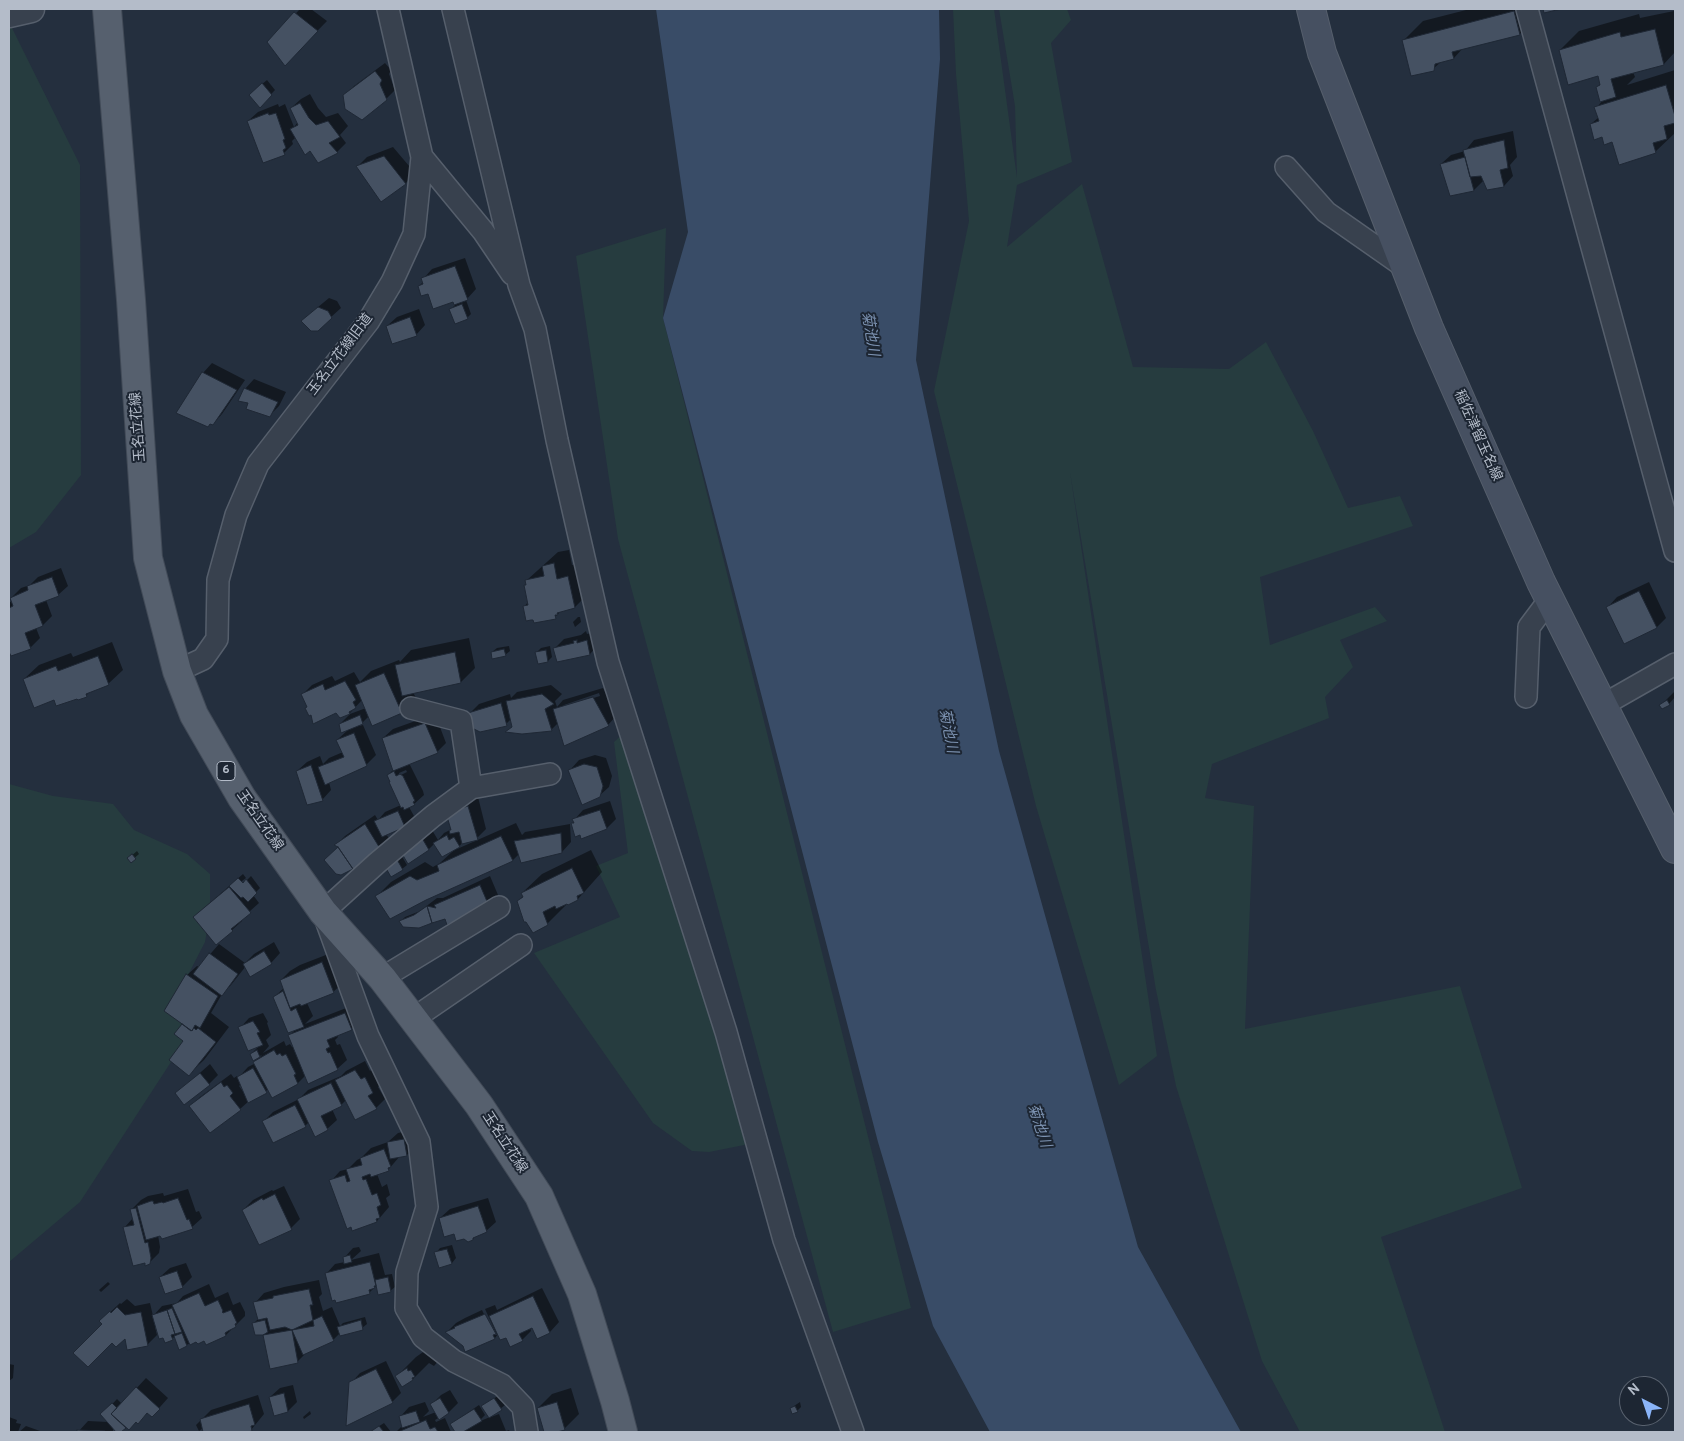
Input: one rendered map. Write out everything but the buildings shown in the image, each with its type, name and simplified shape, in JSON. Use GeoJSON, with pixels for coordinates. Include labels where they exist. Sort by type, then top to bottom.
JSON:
{"type":"FeatureCollection","features":[{"type":"Feature","properties":{"kind":"main road","name":"玉名立花線"},"geometry":{"type":"LineString","coordinates":[[107,9],[131,300],[148,558],[177,671],[194,715],[237,790],[323,912],[382,978],[479,1105],[539,1196],[582,1294],[623,1432]]}},
{"type":"Feature","properties":{"kind":"main road","name":"稲佐津留玉名線"},"geometry":{"type":"LineString","coordinates":[[1311,9],[1322,53],[1429,328],[1550,599],[1675,849]]}},
{"type":"Feature","properties":{"kind":"street"},"geometry":{"type":"LineString","coordinates":[[9,14],[31,9]]}},
{"type":"Feature","properties":{"kind":"street","name":"玉名立花線旧道"},"geometry":{"type":"LineString","coordinates":[[177,671],[203,659],[217,639],[218,580],[236,515],[258,464],[368,322],[392,282],[414,234],[422,157],[388,9]]}},
{"type":"Feature","properties":{"kind":"street"},"geometry":{"type":"LineString","coordinates":[[453,9],[519,285],[535,329],[557,440],[608,662],[726,1032],[784,1240],[852,1432]]}},
{"type":"Feature","properties":{"kind":"street"},"geometry":{"type":"LineString","coordinates":[[1527,9],[1675,551]]}},
{"type":"Feature","properties":{"kind":"street"},"geometry":{"type":"LineString","coordinates":[[422,157],[483,231],[519,285]]}},
{"type":"Feature","properties":{"kind":"street"},"geometry":{"type":"LineString","coordinates":[[1286,167],[1326,212],[1406,268]]}},
{"type":"Feature","properties":{"kind":"street"},"geometry":{"type":"LineString","coordinates":[[1526,697],[1529,627],[1550,599]]}},
{"type":"Feature","properties":{"kind":"street"},"geometry":{"type":"LineString","coordinates":[[1603,704],[1675,664]]}},
{"type":"Feature","properties":{"kind":"street"},"geometry":{"type":"LineString","coordinates":[[411,708],[461,721],[471,788]]}},
{"type":"Feature","properties":{"kind":"street"},"geometry":{"type":"LineString","coordinates":[[323,912],[376,863],[433,816],[471,788],[550,774]]}},
{"type":"Feature","properties":{"kind":"street"},"geometry":{"type":"LineString","coordinates":[[382,978],[499,907]]}},
{"type":"Feature","properties":{"kind":"street","name":"6"},"geometry":{"type":"LineString","coordinates":[[323,912],[368,1036],[419,1142],[427,1207],[407,1272],[406,1308],[423,1337],[454,1361],[502,1385],[523,1407],[527,1432]]}},
{"type":"Feature","properties":{"kind":"street"},"geometry":{"type":"LineString","coordinates":[[413,1018],[521,945]]}},
{"type":"Feature","properties":{"kind":"green space"},"geometry":{"type":"Polygon","coordinates":[[[953,9],[994,9],[1017,178],[1015,106],[999,9],[1067,9],[1071,20],[1051,43],[1072,162],[1017,185],[1007,247],[1082,184],[1133,367],[1229,369],[1266,342],[1313,431],[1348,508],[1400,496],[1413,526],[1260,577],[1270,645],[1375,607],[1387,621],[1340,640],[1353,667],[1325,697],[1329,718],[1212,764],[1205,798],[1254,806],[1245,1029],[1460,986],[1522,1188],[1381,1237],[1445,1432],[1300,1432],[1262,1361],[1176,1086],[1156,990],[1070,472],[1157,1056],[1119,1085],[1036,806],[934,391],[969,221],[956,74],[953,9]]]}},
{"type":"Feature","properties":{"kind":"green space"},"geometry":{"type":"Polygon","coordinates":[[[9,22],[80,165],[81,475],[36,532],[9,548],[9,22]]]}},
{"type":"Feature","properties":{"kind":"green space"},"geometry":{"type":"Polygon","coordinates":[[[666,228],[663,318],[911,1308],[833,1332],[618,539],[576,256],[666,228]]]}},
{"type":"Feature","properties":{"kind":"green space"},"geometry":{"type":"Polygon","coordinates":[[[624,733],[749,1144],[709,1152],[692,1151],[653,1123],[534,953],[620,917],[596,866],[628,853],[614,742],[624,733]]]}},
{"type":"Feature","properties":{"kind":"green space"},"geometry":{"type":"Polygon","coordinates":[[[9,784],[53,796],[113,804],[134,830],[187,854],[210,874],[210,913],[205,942],[188,975],[184,1042],[80,1202],[9,1262],[9,784]]]}},
{"type":"Feature","properties":{"kind":"water","name":"菊池川"},"geometry":{"type":"Polygon","coordinates":[[[656,9],[939,9],[940,59],[916,360],[999,751],[1138,1247],[1241,1432],[990,1432],[933,1326],[878,1142],[663,318],[688,232],[656,9]]]}}]}
